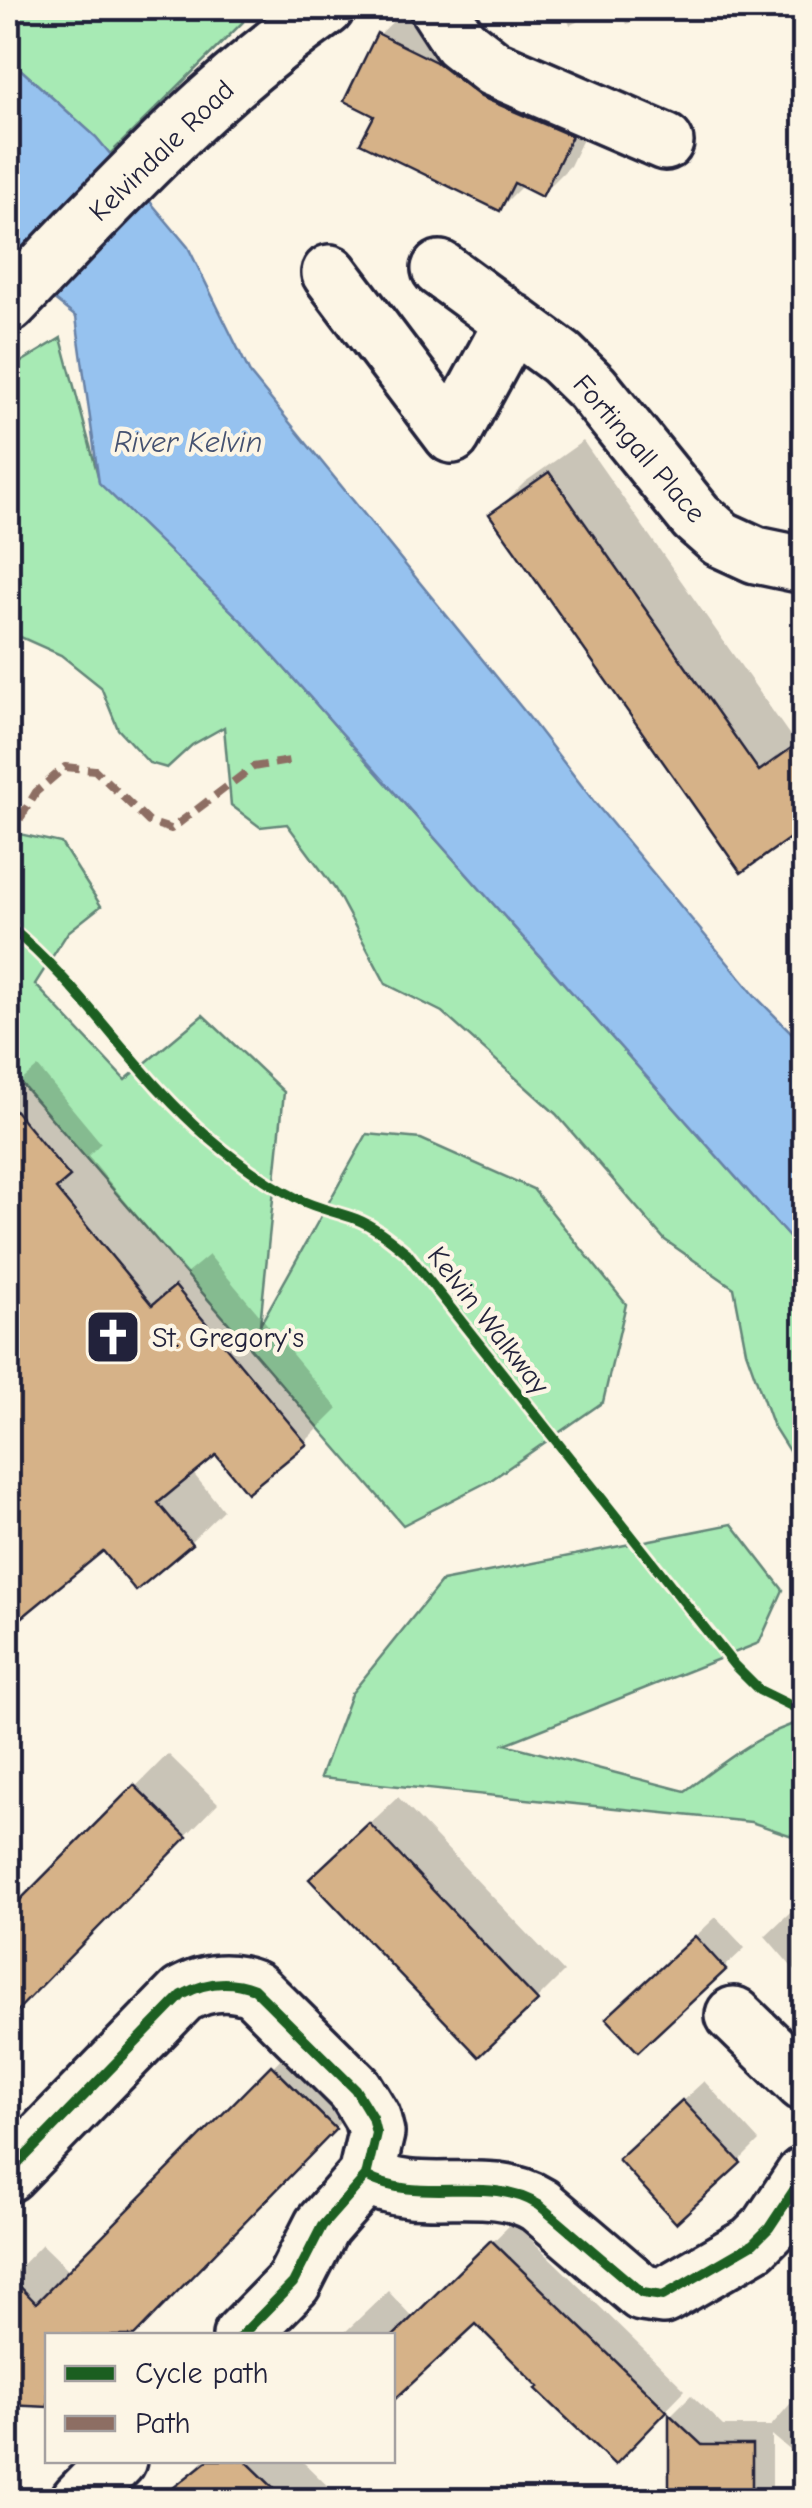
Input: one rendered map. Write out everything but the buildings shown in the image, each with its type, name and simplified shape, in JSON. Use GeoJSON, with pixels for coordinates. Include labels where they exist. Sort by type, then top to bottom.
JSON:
{"type":"FeatureCollection","features":[{"type":"Feature","properties":{"kind":"street","name":"Kelvindale Road"},"geometry":{"type":"LineString","coordinates":[[8,306],[172,134],[242,71],[326,8]]}},
{"type":"Feature","properties":{"kind":"street"},"geometry":{"type":"LineString","coordinates":[[438,8],[460,42],[493,68],[665,142]]}},
{"type":"Feature","properties":{"kind":"street","name":"Fortingall Place"},"geometry":{"type":"LineString","coordinates":[[440,269],[561,358],[592,388],[696,517],[721,540],[756,555],[804,565]]}},
{"type":"Feature","properties":{"kind":"street"},"geometry":{"type":"LineString","coordinates":[[330,272],[452,435],[513,322]]}},
{"type":"Feature","properties":{"kind":"street"},"geometry":{"type":"LineString","coordinates":[[8,2174],[182,1995],[208,1984],[232,1982],[254,1989],[365,2102],[376,2133],[366,2176],[322,2226],[292,2283],[244,2333]]}},
{"type":"Feature","properties":{"kind":"street"},"geometry":{"type":"LineString","coordinates":[[734,2015],[804,2084]]}},
{"type":"Feature","properties":{"kind":"street"},"geometry":{"type":"LineString","coordinates":[[366,2176],[401,2189],[520,2195],[539,2205],[642,2292],[663,2296],[759,2240],[804,2175]]}},
{"type":"Feature","properties":{"kind":"street"},"geometry":{"type":"LineString","coordinates":[[78,2500],[115,2463]]}},
{"type":"Feature","properties":{"kind":"green space"},"geometry":{"type":"Polygon","coordinates":[[[8,8],[235,8],[243,22],[110,154],[8,58],[8,8]]]}},
{"type":"Feature","properties":{"kind":"green space"},"geometry":{"type":"Polygon","coordinates":[[[61,338],[100,483],[245,624],[804,1254],[804,1475],[772,1424],[746,1351],[734,1288],[665,1240],[556,1114],[442,1012],[386,984],[335,889],[287,824],[260,827],[231,805],[224,727],[192,745],[167,768],[149,763],[118,729],[101,687],[61,655],[14,634],[8,659],[8,374],[61,338]]]}},
{"type":"Feature","properties":{"kind":"green space"},"geometry":{"type":"Polygon","coordinates":[[[8,815],[19,834],[61,843],[101,906],[68,932],[35,984],[125,1080],[203,1015],[284,1092],[260,1325],[367,1134],[421,1139],[533,1189],[626,1304],[603,1402],[491,1480],[403,1525],[8,1068],[8,815]]]}},
{"type":"Feature","properties":{"kind":"green space"},"geometry":{"type":"Polygon","coordinates":[[[732,1524],[783,1590],[759,1643],[505,1744],[685,1791],[757,1741],[804,1721],[804,1840],[751,1822],[320,1778],[351,1694],[442,1581],[732,1524]]]}},
{"type":"Feature","properties":{"kind":"water","name":"River Kelvin"},"geometry":{"type":"Polygon","coordinates":[[[8,58],[96,137],[188,247],[251,375],[595,803],[757,998],[804,1045],[804,1254],[245,624],[99,483],[76,317],[8,264],[8,58]]]}},
{"type":"Feature","properties":{"kind":"marked path"},"geometry":{"type":"LineString","coordinates":[[8,839],[36,792],[65,767],[95,770],[149,822],[171,829],[253,767],[289,761]]}},
{"type":"Feature","properties":{"kind":"cycle path","name":"Kelvin Walkway"},"geometry":{"type":"LineString","coordinates":[[8,926],[61,976],[157,1087],[219,1147],[286,1193],[363,1222],[407,1253],[734,1665],[759,1690],[804,1712]]}},
{"type":"Feature","properties":{"kind":"cycle path"},"geometry":{"type":"LineString","coordinates":[[8,2174],[182,1995],[217,1983],[254,1989],[355,2089],[372,2117],[376,2133],[366,2176],[322,2226],[293,2283],[244,2333]]}},
{"type":"Feature","properties":{"kind":"cycle path"},"geometry":{"type":"LineString","coordinates":[[366,2176],[408,2189],[498,2191],[519,2196],[539,2205],[642,2293],[663,2296],[753,2244],[769,2228],[804,2175]]}},
{"type":"Feature","properties":{"kind":"place","name":"St. Gregory's"},"geometry":{"type":"Point","coordinates":[113,1337]}}]}
